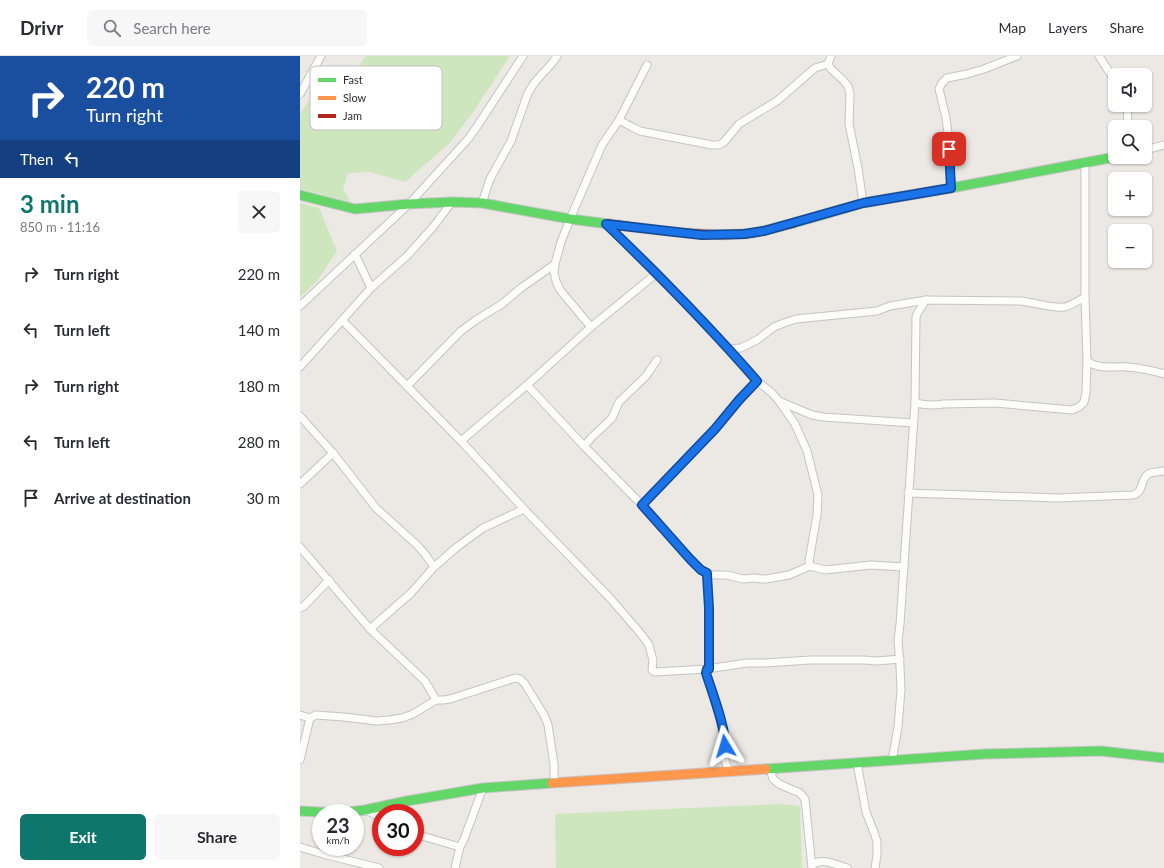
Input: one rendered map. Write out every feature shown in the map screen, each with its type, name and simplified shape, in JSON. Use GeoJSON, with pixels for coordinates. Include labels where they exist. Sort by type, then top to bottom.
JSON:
{"type":"FeatureCollection","features":[{"type":"Feature","properties":{"kind":"street"},"geometry":{"type":"LineString","coordinates":[[315,66],[321,56]]}},
{"type":"Feature","properties":{"kind":"street"},"geometry":{"type":"LineString","coordinates":[[300,306],[409,204],[469,138],[523,56]]}},
{"type":"Feature","properties":{"kind":"street"},"geometry":{"type":"LineString","coordinates":[[482,203],[490,178],[511,141],[528,93],[535,82],[557,56]]}},
{"type":"Feature","properties":{"kind":"street"},"geometry":{"type":"LineString","coordinates":[[828,64],[831,56]]}},
{"type":"Feature","properties":{"kind":"street"},"geometry":{"type":"LineString","coordinates":[[951,188],[949,140],[946,118],[939,89],[942,83],[947,78],[984,69],[1017,56]]}},
{"type":"Feature","properties":{"kind":"street"},"geometry":{"type":"LineString","coordinates":[[1103,58],[1108,68]]}},
{"type":"Feature","properties":{"kind":"street"},"geometry":{"type":"LineString","coordinates":[[619,120],[640,131],[712,145],[719,145],[724,142],[739,124],[777,101],[815,68],[828,64]]}},
{"type":"Feature","properties":{"kind":"street"},"geometry":{"type":"LineString","coordinates":[[828,64],[848,86],[850,94],[850,129],[863,203]]}},
{"type":"Feature","properties":{"kind":"street"},"geometry":{"type":"LineString","coordinates":[[591,327],[560,290],[554,272],[555,264],[561,242],[570,219],[602,145],[619,120],[647,65]]}},
{"type":"Feature","properties":{"kind":"street"},"geometry":{"type":"LineString","coordinates":[[300,94],[310,76]]}},
{"type":"Feature","properties":{"kind":"street"},"geometry":{"type":"LineString","coordinates":[[1152,148],[1164,145]]}},
{"type":"Feature","properties":{"kind":"street"},"geometry":{"type":"LineString","coordinates":[[300,195],[355,209],[409,204],[452,202],[482,203],[606,224],[702,235],[744,234],[764,231],[863,203],[1108,158]]}},
{"type":"Feature","properties":{"kind":"street"},"geometry":{"type":"LineString","coordinates":[[915,402],[926,406],[943,404],[994,403],[1072,410],[1079,407],[1084,402],[1086,393],[1087,360],[1085,297],[1085,163]]}},
{"type":"Feature","properties":{"kind":"street"},"geometry":{"type":"LineString","coordinates":[[300,367],[371,288],[407,256],[433,227],[452,202]]}},
{"type":"Feature","properties":{"kind":"street"},"geometry":{"type":"LineString","coordinates":[[606,224],[657,273],[757,381],[772,393],[795,424],[809,458],[818,495],[818,515],[809,561],[810,566]]}},
{"type":"Feature","properties":{"kind":"street"},"geometry":{"type":"LineString","coordinates":[[355,254],[371,288]]}},
{"type":"Feature","properties":{"kind":"street"},"geometry":{"type":"LineString","coordinates":[[407,386],[461,331],[502,304],[521,288],[555,264]]}},
{"type":"Feature","properties":{"kind":"street"},"geometry":{"type":"LineString","coordinates":[[461,441],[527,385],[591,327],[657,273]]}},
{"type":"Feature","properties":{"kind":"street"},"geometry":{"type":"LineString","coordinates":[[729,349],[741,348],[758,340],[774,327],[796,319],[877,311],[890,306],[926,300],[1030,301],[1056,307],[1063,307],[1069,306],[1085,297]]}},
{"type":"Feature","properties":{"kind":"street"},"geometry":{"type":"LineString","coordinates":[[892,761],[898,727],[901,690],[898,640],[915,402],[916,317],[926,300]]}},
{"type":"Feature","properties":{"kind":"street"},"geometry":{"type":"LineString","coordinates":[[343,320],[461,441],[610,598],[649,644],[653,660],[652,670],[655,672],[708,669],[746,663],[811,660],[877,661],[900,659]]}},
{"type":"Feature","properties":{"kind":"street"},"geometry":{"type":"LineString","coordinates":[[584,446],[612,418],[619,402],[646,376],[657,360]]}},
{"type":"Feature","properties":{"kind":"street"},"geometry":{"type":"LineString","coordinates":[[1087,360],[1097,366],[1125,367],[1164,374]]}},
{"type":"Feature","properties":{"kind":"street"},"geometry":{"type":"LineString","coordinates":[[642,505],[715,429],[757,381]]}},
{"type":"Feature","properties":{"kind":"street"},"geometry":{"type":"LineString","coordinates":[[527,385],[642,505],[690,559],[701,570],[707,573],[709,608],[708,669],[706,673],[722,726],[725,741],[723,754],[730,772]]}},
{"type":"Feature","properties":{"kind":"street"},"geometry":{"type":"LineString","coordinates":[[779,401],[823,417],[913,423]]}},
{"type":"Feature","properties":{"kind":"street"},"geometry":{"type":"LineString","coordinates":[[300,416],[333,453],[376,508],[417,545],[434,568]]}},
{"type":"Feature","properties":{"kind":"street"},"geometry":{"type":"LineString","coordinates":[[300,484],[333,453]]}},
{"type":"Feature","properties":{"kind":"street"},"geometry":{"type":"LineString","coordinates":[[908,493],[1058,498],[1133,495],[1140,491],[1148,474],[1164,471]]}},
{"type":"Feature","properties":{"kind":"street"},"geometry":{"type":"LineString","coordinates":[[370,628],[411,593],[456,547],[484,528],[524,509]]}},
{"type":"Feature","properties":{"kind":"street"},"geometry":{"type":"LineString","coordinates":[[300,547],[370,628],[422,678],[429,686],[436,700]]}},
{"type":"Feature","properties":{"kind":"street"},"geometry":{"type":"LineString","coordinates":[[707,575],[727,575],[743,579],[766,579],[789,575],[810,566],[825,570],[871,566],[904,567]]}},
{"type":"Feature","properties":{"kind":"street"},"geometry":{"type":"LineString","coordinates":[[300,608],[304,606],[329,580]]}},
{"type":"Feature","properties":{"kind":"street"},"geometry":{"type":"LineString","coordinates":[[300,715],[310,718],[316,715],[377,721],[402,718],[413,714],[436,700],[450,699],[515,678],[520,679],[525,684],[544,715],[548,725],[554,764],[554,783]]}},
{"type":"Feature","properties":{"kind":"street"},"geometry":{"type":"LineString","coordinates":[[300,760],[310,718]]}},
{"type":"Feature","properties":{"kind":"street"},"geometry":{"type":"LineString","coordinates":[[300,811],[340,813],[365,810],[482,788],[985,754],[1101,751],[1164,758]]}},
{"type":"Feature","properties":{"kind":"street"},"geometry":{"type":"LineString","coordinates":[[857,763],[866,812],[877,842],[876,868]]}},
{"type":"Feature","properties":{"kind":"street"},"geometry":{"type":"LineString","coordinates":[[770,769],[773,779],[779,784],[800,793],[804,800],[812,866]]}},
{"type":"Feature","properties":{"kind":"street"},"geometry":{"type":"LineString","coordinates":[[455,868],[460,847],[464,840],[482,788]]}},
{"type":"Feature","properties":{"kind":"street"},"geometry":{"type":"LineString","coordinates":[[365,810],[372,813]]}},
{"type":"Feature","properties":{"kind":"street"},"geometry":{"type":"LineString","coordinates":[[424,837],[460,847]]}},
{"type":"Feature","properties":{"kind":"street"},"geometry":{"type":"LineString","coordinates":[[300,847],[379,868]]}},
{"type":"Feature","properties":{"kind":"street"},"geometry":{"type":"LineString","coordinates":[[812,866],[816,862],[822,861],[847,868]]}},
{"type":"Feature","properties":{"kind":"green space"},"geometry":{"type":"Polygon","coordinates":[[[366,56],[510,56],[471,115],[449,144],[405,182],[370,172],[348,173],[343,189],[351,202],[300,189],[300,114],[310,99],[310,130],[442,130],[442,66],[359,66],[366,56]]]}},
{"type":"Feature","properties":{"kind":"green space"},"geometry":{"type":"Polygon","coordinates":[[[300,203],[319,208],[337,251],[317,281],[300,297],[300,203]]]}},
{"type":"Feature","properties":{"kind":"green space"},"geometry":{"type":"Polygon","coordinates":[[[779,804],[800,806],[802,868],[556,868],[555,814],[779,804]]]}},
{"type":"Feature","properties":{"kind":"traffic: fast"},"geometry":{"type":"LineString","coordinates":[[794,223],[863,203],[1108,158]]}},
{"type":"Feature","properties":{"kind":"traffic: fast"},"geometry":{"type":"LineString","coordinates":[[300,195],[355,209],[409,204],[452,202],[482,203],[570,219],[609,224]]}},
{"type":"Feature","properties":{"kind":"traffic: fast"},"geometry":{"type":"LineString","coordinates":[[766,769],[985,754],[1101,751],[1164,758]]}},
{"type":"Feature","properties":{"kind":"traffic: fast"},"geometry":{"type":"LineString","coordinates":[[300,811],[340,813],[365,810],[483,788],[552,783]]}},
{"type":"Feature","properties":{"kind":"traffic: slow"},"geometry":{"type":"LineString","coordinates":[[552,783],[766,769]]}},
{"type":"Feature","properties":{"kind":"traffic: jam"},"geometry":{"type":"LineString","coordinates":[[609,224],[676,232],[726,235],[768,230],[794,223]]}},
{"type":"Feature","properties":{"kind":"route"},"geometry":{"type":"LineString","coordinates":[[725,746],[722,726],[706,673],[707,669],[709,669],[709,608],[707,573],[701,570],[690,559],[642,505],[715,429],[757,381],[657,273],[606,224],[702,235],[744,234],[764,231],[863,203],[951,188],[949,149]]}}]}
